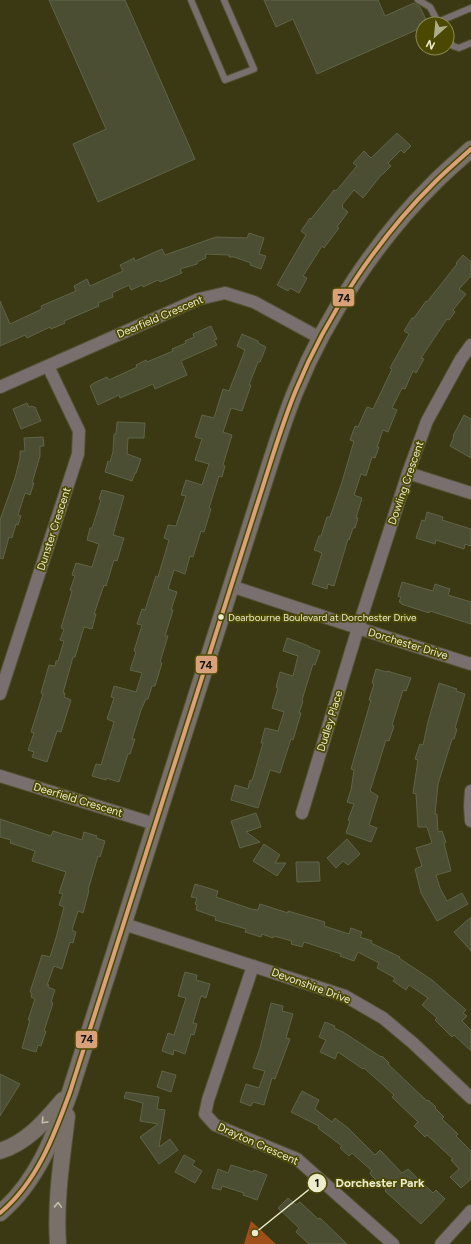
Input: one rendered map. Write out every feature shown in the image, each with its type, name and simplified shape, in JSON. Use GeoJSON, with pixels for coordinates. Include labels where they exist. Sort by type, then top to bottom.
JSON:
{"type":"FeatureCollection","features":[{"type":"Feature","properties":{"kind":"street"},"geometry":{"type":"LineString","coordinates":[[0,1212],[20,1194],[30,1179],[52,1138],[70,1092],[231,586],[287,412],[296,389],[320,338],[354,282],[404,216],[435,182],[471,149]]}},
{"type":"Feature","properties":{"kind":"street","name":"Deerfield Crescent"},"geometry":{"type":"LineString","coordinates":[[0,387],[199,299],[225,293],[254,302],[320,338]]}},
{"type":"Feature","properties":{"kind":"street","name":"Dowling Crescent"},"geometry":{"type":"LineString","coordinates":[[358,628],[408,473],[428,421],[461,359],[471,345]]}},
{"type":"Feature","properties":{"kind":"street","name":"Dunster Crescent"},"geometry":{"type":"LineString","coordinates":[[0,694],[78,454],[79,431],[48,366]]}},
{"type":"Feature","properties":{"kind":"street"},"geometry":{"type":"LineString","coordinates":[[408,473],[471,493]]}},
{"type":"Feature","properties":{"kind":"street","name":"Dorchester Drive"},"geometry":{"type":"LineString","coordinates":[[231,586],[471,664]]}},
{"type":"Feature","properties":{"kind":"street","name":"Dudley Place"},"geometry":{"type":"LineString","coordinates":[[302,813],[358,628]]}},
{"type":"Feature","properties":{"kind":"street","name":"Deerfield Crescent"},"geometry":{"type":"LineString","coordinates":[[0,776],[155,824]]}},
{"type":"Feature","properties":{"kind":"street"},"geometry":{"type":"LineString","coordinates":[[471,791],[471,821]]}},
{"type":"Feature","properties":{"kind":"street","name":"Devonshire Drive"},"geometry":{"type":"LineString","coordinates":[[124,924],[345,996],[383,1018],[414,1044],[471,1098]]}},
{"type":"Feature","properties":{"kind":"street","name":"Drayton Crescent"},"geometry":{"type":"LineString","coordinates":[[253,966],[208,1100],[205,1114],[215,1125],[297,1159],[393,1244]]}},
{"type":"Feature","properties":{"kind":"street"},"geometry":{"type":"LineString","coordinates":[[0,1151],[12,1147],[31,1134],[70,1092]]}},
{"type":"Feature","properties":{"kind":"street"},"geometry":{"type":"LineString","coordinates":[[58,1244],[58,1193],[70,1092]]}},
{"type":"Feature","properties":{"kind":"street"},"geometry":{"type":"LineString","coordinates":[[440,1244],[471,1211]]}},
{"type":"Feature","properties":{"kind":"lane"},"geometry":{"type":"LineString","coordinates":[[191,0],[226,80],[254,69],[224,0]]}},
{"type":"Feature","properties":{"kind":"lane"},"geometry":{"type":"LineString","coordinates":[[418,0],[430,7],[435,16]]}},
{"type":"Feature","properties":{"kind":"lane"},"geometry":{"type":"LineString","coordinates":[[454,16],[471,8]]}},
{"type":"Feature","properties":{"kind":"lane"},"geometry":{"type":"LineString","coordinates":[[455,47],[459,48],[471,43]]}},
{"type":"Feature","properties":{"kind":"shaded area"},"geometry":{"type":"Polygon","coordinates":[[[251,1221],[276,1244],[244,1244],[251,1221]]]}},
{"type":"Feature","properties":{"kind":"building"},"geometry":{"type":"Polygon","coordinates":[[[49,0],[125,0],[195,159],[98,202],[73,144],[106,129],[49,0]]]}},
{"type":"Feature","properties":{"kind":"building"},"geometry":{"type":"Polygon","coordinates":[[[264,0],[378,0],[385,16],[414,3],[420,7],[424,16],[415,16],[415,31],[317,74],[293,19],[276,27],[264,0]]]}},
{"type":"Feature","properties":{"kind":"building"},"geometry":{"type":"Polygon","coordinates":[[[397,133],[411,146],[404,153],[401,150],[388,163],[391,166],[382,174],[363,198],[354,190],[342,205],[342,207],[348,212],[337,227],[339,228],[324,248],[322,246],[303,276],[307,278],[299,293],[290,288],[288,291],[277,285],[306,235],[301,231],[334,190],[336,191],[357,166],[353,163],[364,151],[371,158],[397,133]]]}},
{"type":"Feature","properties":{"kind":"building"},"geometry":{"type":"Polygon","coordinates":[[[249,233],[264,238],[259,254],[266,256],[261,269],[250,265],[251,263],[234,257],[229,257],[229,255],[205,254],[206,258],[197,262],[197,264],[180,269],[182,273],[160,282],[158,280],[143,287],[142,285],[131,290],[129,285],[112,293],[113,297],[98,303],[99,306],[64,321],[65,323],[51,329],[50,327],[27,338],[25,335],[0,346],[0,301],[10,324],[42,309],[41,306],[76,291],[74,286],[87,279],[90,286],[123,271],[120,265],[134,258],[135,261],[162,249],[165,255],[216,237],[247,238],[249,233]]]}},
{"type":"Feature","properties":{"kind":"building"},"geometry":{"type":"Polygon","coordinates":[[[463,255],[471,262],[471,276],[459,289],[466,294],[453,310],[455,312],[449,320],[447,319],[421,358],[424,359],[416,373],[413,371],[405,389],[402,388],[392,408],[397,410],[388,432],[383,430],[375,458],[372,457],[366,476],[361,474],[354,495],[362,498],[356,518],[358,518],[355,528],[353,528],[349,540],[348,539],[334,586],[328,584],[327,589],[312,584],[322,553],[314,550],[319,536],[321,536],[327,517],[330,517],[342,482],[354,441],[350,440],[355,426],[358,427],[367,407],[373,409],[392,369],[390,368],[409,334],[404,331],[412,318],[414,318],[426,301],[427,302],[463,255]]]}},
{"type":"Feature","properties":{"kind":"building"},"geometry":{"type":"Polygon","coordinates":[[[211,326],[217,339],[214,340],[217,345],[181,361],[187,375],[155,389],[153,384],[120,398],[119,395],[98,405],[90,386],[94,383],[107,377],[109,380],[137,367],[136,365],[146,360],[147,362],[173,351],[172,349],[186,343],[185,341],[194,337],[193,334],[211,326]]]}},
{"type":"Feature","properties":{"kind":"building"},"geometry":{"type":"Polygon","coordinates":[[[242,334],[258,341],[258,343],[266,347],[249,385],[251,385],[242,411],[231,408],[223,432],[232,435],[223,465],[225,466],[222,477],[219,476],[209,508],[211,509],[204,532],[201,531],[193,557],[190,556],[185,574],[174,570],[168,589],[177,592],[171,610],[173,610],[165,636],[168,636],[160,662],[162,663],[155,686],[152,686],[148,699],[146,699],[141,710],[132,739],[135,739],[130,754],[128,754],[119,782],[92,776],[96,764],[101,765],[114,722],[107,719],[114,698],[111,697],[114,686],[136,692],[142,673],[130,670],[142,625],[137,624],[142,609],[145,610],[156,576],[158,577],[169,540],[164,538],[168,525],[176,526],[186,496],[181,495],[186,480],[202,485],[209,464],[195,460],[202,439],[195,437],[202,415],[214,418],[223,389],[229,391],[245,350],[237,346],[242,334]]]}},
{"type":"Feature","properties":{"kind":"building"},"geometry":{"type":"Polygon","coordinates":[[[27,403],[29,407],[35,407],[41,421],[21,429],[13,409],[27,403]]]}},
{"type":"Feature","properties":{"kind":"building"},"geometry":{"type":"Polygon","coordinates":[[[464,415],[471,419],[471,458],[450,446],[454,437],[453,436],[464,415]]]}},
{"type":"Feature","properties":{"kind":"building"},"geometry":{"type":"Polygon","coordinates":[[[117,422],[145,423],[144,438],[128,438],[127,454],[141,459],[132,481],[105,472],[108,461],[110,462],[113,452],[114,434],[116,434],[117,422]]]}},
{"type":"Feature","properties":{"kind":"building"},"geometry":{"type":"Polygon","coordinates":[[[43,437],[44,446],[40,446],[40,456],[30,495],[25,493],[18,515],[21,516],[18,525],[16,524],[12,538],[9,537],[3,559],[0,558],[0,520],[15,478],[20,458],[20,451],[25,451],[24,438],[43,437]]]}},
{"type":"Feature","properties":{"kind":"building"},"geometry":{"type":"Polygon","coordinates":[[[102,490],[124,496],[113,535],[124,538],[117,561],[114,560],[106,586],[104,585],[94,614],[96,614],[92,629],[84,627],[75,657],[73,657],[63,693],[65,693],[64,697],[71,700],[61,732],[57,731],[47,762],[32,757],[34,752],[28,750],[34,733],[31,732],[43,694],[41,693],[49,665],[55,666],[64,641],[60,640],[64,629],[61,628],[72,591],[70,590],[75,576],[72,575],[76,563],[92,567],[99,544],[87,540],[101,500],[99,499],[102,490]]]}},
{"type":"Feature","properties":{"kind":"building"},"geometry":{"type":"Polygon","coordinates":[[[427,512],[443,517],[442,520],[471,529],[471,546],[465,544],[464,549],[436,540],[435,544],[416,538],[422,520],[425,521],[427,512]]]}},
{"type":"Feature","properties":{"kind":"building"},"geometry":{"type":"Polygon","coordinates":[[[402,582],[433,591],[435,584],[450,589],[448,595],[471,602],[471,624],[430,611],[429,613],[401,604],[401,602],[399,602],[401,597],[398,596],[402,582]]]}},
{"type":"Feature","properties":{"kind":"building"},"geometry":{"type":"Polygon","coordinates":[[[287,638],[320,651],[315,665],[313,664],[302,700],[299,713],[301,713],[293,740],[291,739],[280,773],[270,770],[258,808],[231,800],[235,785],[248,789],[250,780],[252,781],[263,743],[261,743],[265,728],[278,731],[284,712],[272,708],[278,688],[276,687],[280,672],[293,676],[298,656],[283,651],[287,638]]]}},
{"type":"Feature","properties":{"kind":"building"},"geometry":{"type":"Polygon","coordinates":[[[376,669],[411,678],[406,691],[403,690],[392,725],[394,726],[389,741],[386,740],[370,791],[378,796],[369,825],[377,828],[371,842],[346,833],[350,821],[348,820],[354,804],[347,802],[351,790],[354,770],[351,769],[371,700],[369,700],[374,684],[372,683],[376,669]]]}},
{"type":"Feature","properties":{"kind":"building"},"geometry":{"type":"Polygon","coordinates":[[[439,683],[457,689],[456,691],[465,694],[455,728],[457,729],[454,739],[452,739],[438,784],[435,814],[437,814],[438,832],[442,831],[446,842],[444,843],[451,871],[436,875],[440,888],[447,901],[462,893],[468,904],[437,921],[421,893],[415,869],[422,866],[416,848],[432,843],[427,827],[418,827],[416,794],[413,793],[418,760],[415,759],[420,744],[423,745],[439,683]]]}},
{"type":"Feature","properties":{"kind":"building"},"geometry":{"type":"Polygon","coordinates":[[[256,813],[261,827],[246,832],[260,842],[240,848],[231,821],[256,813]]]}},
{"type":"Feature","properties":{"kind":"building"},"geometry":{"type":"Polygon","coordinates":[[[0,819],[51,836],[53,831],[82,840],[84,832],[97,836],[96,838],[105,841],[100,857],[98,856],[83,913],[78,911],[72,930],[76,932],[73,943],[70,942],[62,969],[54,966],[47,985],[55,990],[51,1002],[53,1003],[41,1046],[38,1045],[36,1052],[22,1048],[30,1020],[28,1020],[35,999],[31,997],[32,993],[30,992],[42,955],[50,957],[56,938],[64,907],[59,905],[63,894],[59,893],[66,872],[32,861],[35,851],[10,843],[11,840],[0,837],[0,819]]]}},
{"type":"Feature","properties":{"kind":"building"},"geometry":{"type":"Polygon","coordinates":[[[347,839],[360,854],[348,865],[343,861],[336,868],[327,858],[347,839]]]}},
{"type":"Feature","properties":{"kind":"building"},"geometry":{"type":"Polygon","coordinates":[[[264,844],[280,855],[275,863],[286,863],[277,876],[253,861],[264,844]]]}},
{"type":"Feature","properties":{"kind":"building"},"geometry":{"type":"Polygon","coordinates":[[[296,862],[319,862],[320,881],[297,882],[296,862]]]}},
{"type":"Feature","properties":{"kind":"building"},"geometry":{"type":"Polygon","coordinates":[[[195,884],[218,891],[216,897],[251,909],[258,910],[260,904],[288,913],[288,911],[325,922],[324,926],[349,934],[351,928],[362,932],[360,937],[372,941],[371,943],[400,957],[399,958],[432,980],[466,1010],[463,1013],[467,1016],[462,1021],[471,1030],[471,1051],[454,1035],[452,1037],[435,1020],[437,1018],[422,1005],[428,998],[409,985],[406,990],[393,981],[395,978],[377,968],[379,963],[358,952],[354,961],[340,956],[341,954],[304,942],[302,947],[291,944],[292,941],[274,936],[273,938],[262,934],[261,937],[245,932],[246,929],[215,920],[216,917],[196,910],[197,905],[195,904],[197,898],[191,897],[195,884]]]}},
{"type":"Feature","properties":{"kind":"building"},"geometry":{"type":"Polygon","coordinates":[[[471,917],[471,951],[454,932],[471,917]]]}},
{"type":"Feature","properties":{"kind":"building"},"geometry":{"type":"Polygon","coordinates":[[[185,972],[197,975],[196,980],[210,984],[206,998],[201,996],[193,1023],[197,1024],[194,1035],[191,1034],[185,1054],[174,1050],[173,1055],[162,1051],[168,1033],[174,1035],[186,998],[178,996],[185,972]]]}},
{"type":"Feature","properties":{"kind":"building"},"geometry":{"type":"Polygon","coordinates":[[[271,1003],[283,1006],[282,1011],[293,1014],[286,1038],[290,1039],[275,1079],[272,1078],[264,1105],[253,1102],[251,1106],[240,1102],[246,1084],[259,1088],[265,1071],[253,1068],[260,1048],[271,1003]]]}},
{"type":"Feature","properties":{"kind":"building"},"geometry":{"type":"Polygon","coordinates":[[[325,1022],[335,1026],[334,1028],[343,1032],[381,1057],[382,1056],[389,1063],[388,1064],[427,1101],[428,1100],[436,1107],[435,1108],[444,1117],[442,1119],[458,1134],[456,1136],[471,1151],[471,1179],[461,1188],[450,1177],[459,1169],[451,1160],[453,1159],[427,1135],[425,1137],[414,1126],[418,1122],[392,1097],[394,1095],[364,1068],[363,1069],[338,1052],[335,1059],[320,1052],[326,1040],[319,1037],[325,1022]]]}},
{"type":"Feature","properties":{"kind":"building"},"geometry":{"type":"Polygon","coordinates":[[[162,1071],[176,1075],[171,1092],[157,1087],[162,1071]]]}},
{"type":"Feature","properties":{"kind":"building"},"geometry":{"type":"Polygon","coordinates":[[[0,1074],[20,1084],[0,1116],[0,1074]]]}},
{"type":"Feature","properties":{"kind":"building"},"geometry":{"type":"Polygon","coordinates":[[[302,1091],[319,1100],[315,1109],[332,1122],[335,1118],[348,1128],[375,1155],[380,1150],[402,1173],[408,1169],[433,1193],[436,1190],[445,1199],[421,1224],[385,1191],[386,1190],[371,1175],[370,1173],[372,1171],[352,1153],[349,1156],[340,1148],[342,1146],[318,1128],[319,1126],[291,1112],[302,1091]]]}},
{"type":"Feature","properties":{"kind":"building"},"geometry":{"type":"Polygon","coordinates":[[[126,1092],[159,1097],[157,1109],[165,1110],[159,1147],[170,1139],[178,1150],[159,1164],[140,1137],[158,1124],[140,1121],[143,1103],[124,1098],[126,1092]]]}},
{"type":"Feature","properties":{"kind":"building"},"geometry":{"type":"Polygon","coordinates":[[[184,1155],[195,1161],[192,1165],[202,1171],[195,1183],[175,1172],[184,1155]]]}},
{"type":"Feature","properties":{"kind":"building"},"geometry":{"type":"Polygon","coordinates":[[[231,1165],[253,1172],[254,1170],[267,1175],[257,1200],[243,1195],[244,1193],[222,1186],[221,1190],[212,1188],[218,1169],[228,1173],[231,1165]]]}},
{"type":"Feature","properties":{"kind":"building"},"geometry":{"type":"Polygon","coordinates":[[[288,1198],[296,1205],[300,1202],[318,1219],[320,1218],[347,1244],[309,1244],[296,1232],[299,1228],[278,1208],[288,1198]]]}},
{"type":"Feature","properties":{"kind":"transit line","name":"74"},"geometry":{"type":"LineString","coordinates":[[0,1213],[13,1201],[34,1173],[51,1141],[70,1092],[285,417],[308,362],[322,334],[355,279],[393,228],[414,204],[471,149]]}},
{"type":"Feature","properties":{"kind":"place","name":"Dearbourne Boulevard at Dorchester Drive"},"geometry":{"type":"Point","coordinates":[221,617]}},
{"type":"Feature","properties":{"kind":"place","name":"Dorchester Park"},"geometry":{"type":"Point","coordinates":[255,1233]}}]}
